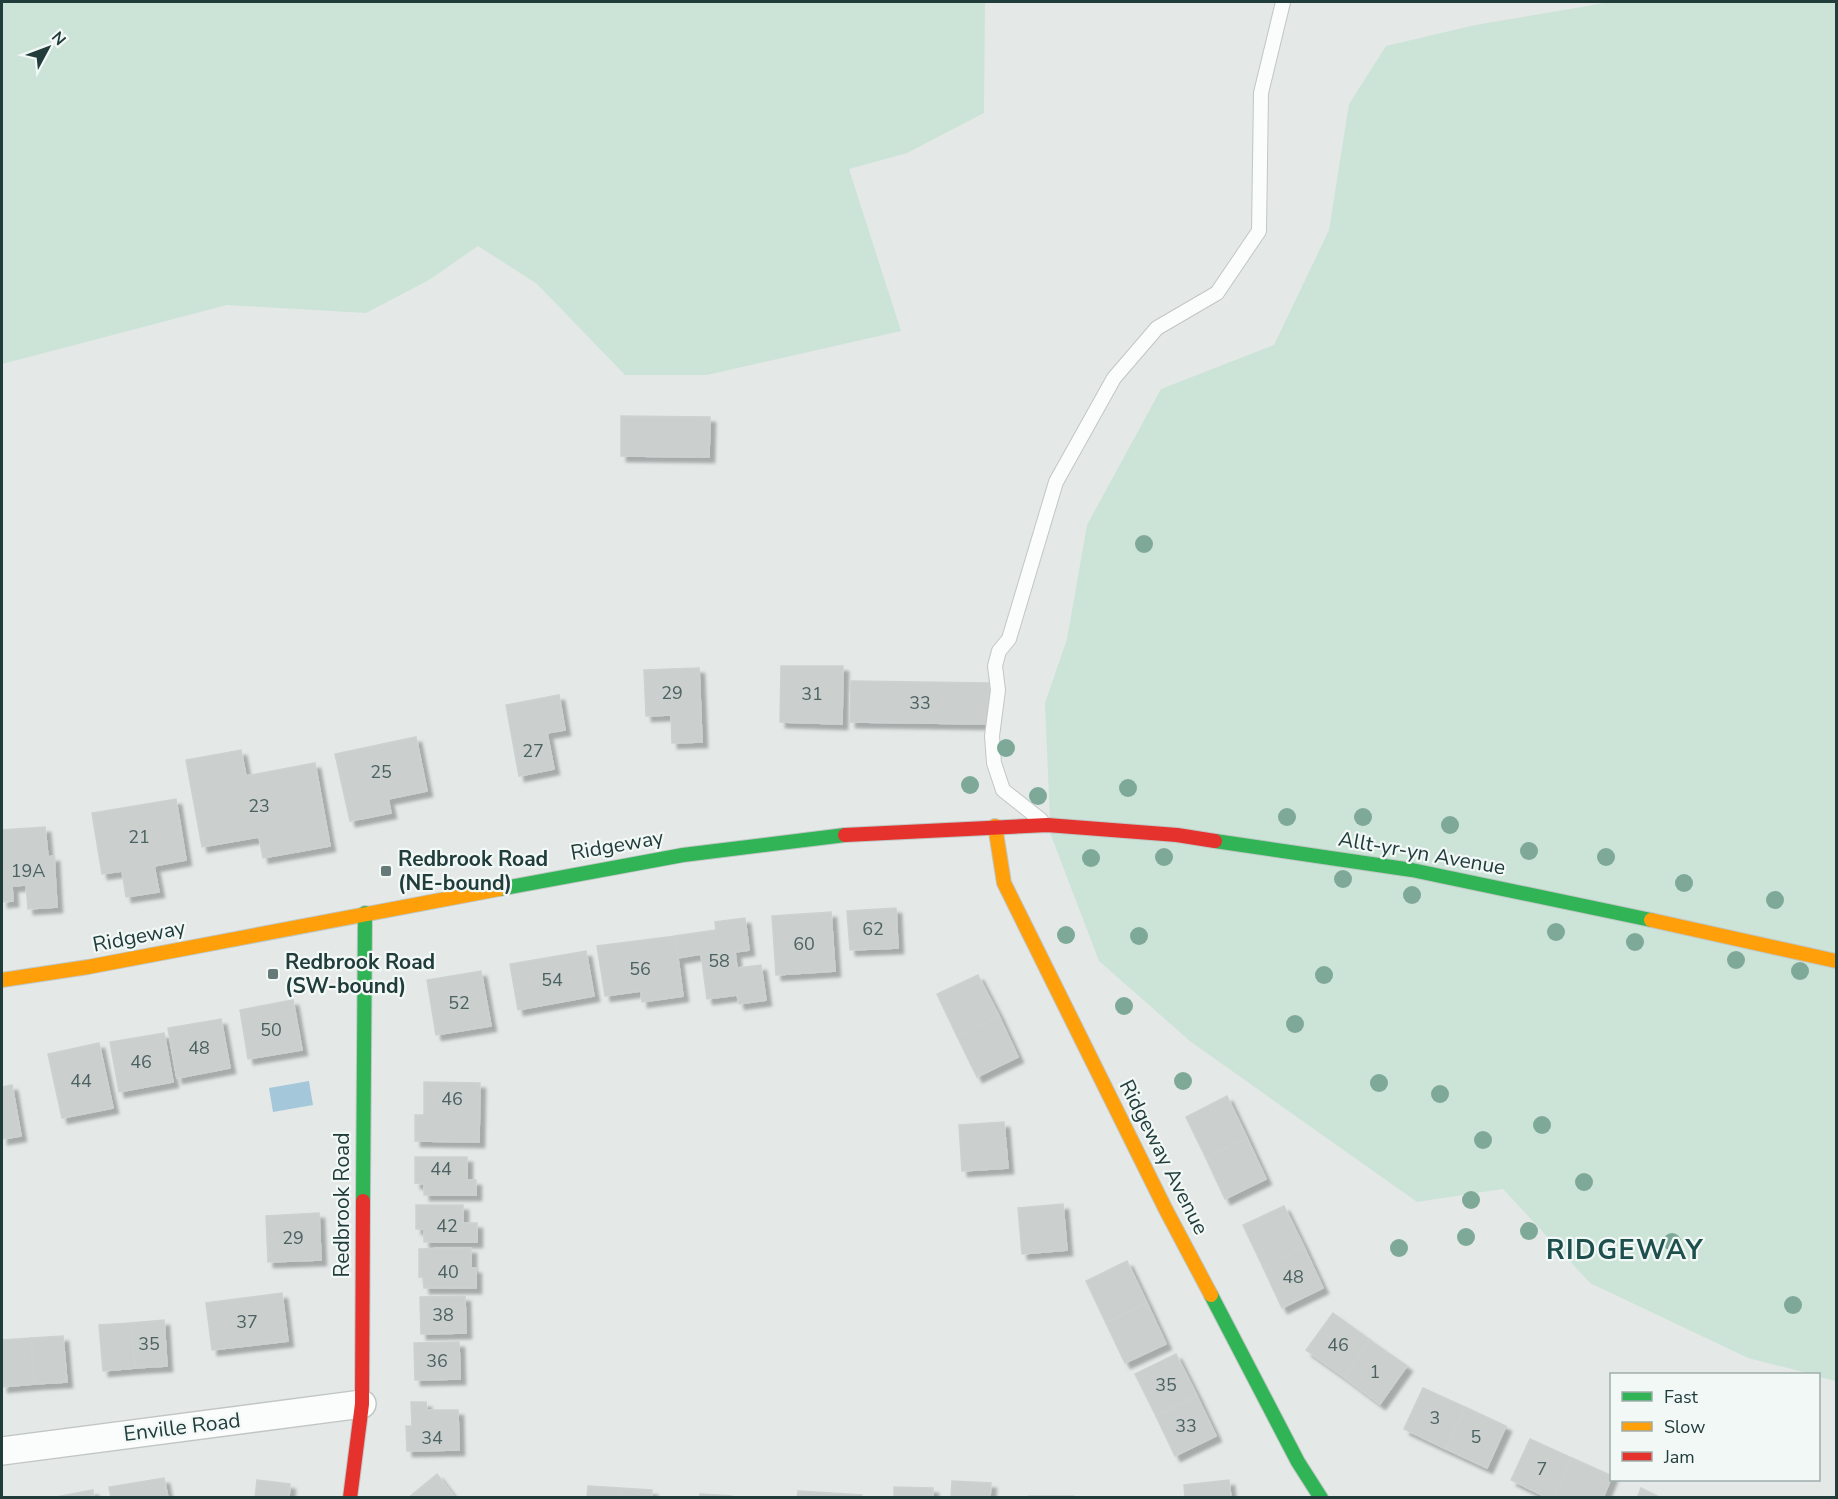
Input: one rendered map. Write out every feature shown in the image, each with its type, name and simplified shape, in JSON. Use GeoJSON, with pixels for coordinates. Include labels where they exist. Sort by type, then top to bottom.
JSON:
{"type":"FeatureCollection","features":[{"type":"Feature","properties":{"kind":"street","name":"Allt-yr-yn Avenue"},"geometry":{"type":"LineString","coordinates":[[995,826],[1047,825],[1177,835],[1412,870],[1836,961]]}},
{"type":"Feature","properties":{"kind":"street","name":"Ridgeway"},"geometry":{"type":"LineString","coordinates":[[2,980],[88,967],[682,855],[858,833],[995,826]]}},
{"type":"Feature","properties":{"kind":"street","name":"Ridgeway Avenue"},"geometry":{"type":"LineString","coordinates":[[995,826],[1004,883],[1166,1210],[1298,1462],[1321,1497]]}},
{"type":"Feature","properties":{"kind":"street","name":"Redbrook Road"},"geometry":{"type":"LineString","coordinates":[[350,1497],[362,1404],[365,913]]}},
{"type":"Feature","properties":{"kind":"street","name":"Enville Road"},"geometry":{"type":"LineString","coordinates":[[2,1451],[362,1404]]}},
{"type":"Feature","properties":{"kind":"lane"},"geometry":{"type":"LineString","coordinates":[[1047,825],[1003,790],[994,763],[992,736],[998,690],[995,666],[999,651],[1009,639],[1056,482],[1114,378],[1157,328],[1217,293],[1258,231],[1262,93],[1283,2]]}},
{"type":"Feature","properties":{"kind":"green space"},"geometry":{"type":"Polygon","coordinates":[[[2,2],[985,2],[984,113],[907,153],[849,169],[901,331],[707,375],[625,375],[537,284],[478,246],[429,280],[366,313],[227,305],[2,364],[2,2]]]}},
{"type":"Feature","properties":{"kind":"green space"},"geometry":{"type":"Polygon","coordinates":[[[1611,2],[1836,2],[1836,1381],[1820,1377],[1820,1373],[1807,1373],[1748,1358],[1590,1283],[1503,1189],[1417,1202],[1191,1042],[1099,961],[1047,825],[1050,821],[1045,703],[1067,639],[1087,525],[1161,389],[1274,345],[1329,230],[1349,104],[1386,46],[1475,25],[1611,2]]]}},
{"type":"Feature","properties":{"kind":"water"},"geometry":{"type":"Polygon","coordinates":[[[309,1081],[313,1105],[273,1112],[269,1088],[309,1081]]]}},
{"type":"Feature","properties":{"kind":"building"},"geometry":{"type":"Polygon","coordinates":[[[621,416],[710,417],[709,457],[621,456],[621,416]]]}},
{"type":"Feature","properties":{"kind":"building"},"geometry":{"type":"Polygon","coordinates":[[[781,666],[843,666],[842,724],[780,722],[781,666]]]}},
{"type":"Feature","properties":{"kind":"building"},"geometry":{"type":"Polygon","coordinates":[[[699,668],[702,742],[672,743],[671,715],[646,716],[644,670],[699,668]]]}},
{"type":"Feature","properties":{"kind":"building"},"geometry":{"type":"Polygon","coordinates":[[[851,681],[989,683],[988,724],[850,722],[851,681]]]}},
{"type":"Feature","properties":{"kind":"building"},"geometry":{"type":"Polygon","coordinates":[[[559,695],[565,730],[547,733],[554,769],[519,776],[506,705],[559,695]]]}},
{"type":"Feature","properties":{"kind":"building"},"geometry":{"type":"Polygon","coordinates":[[[416,737],[427,791],[388,799],[391,813],[350,821],[335,754],[416,737]]]}},
{"type":"Feature","properties":{"kind":"building"},"geometry":{"type":"Polygon","coordinates":[[[241,750],[246,776],[315,763],[330,846],[263,858],[259,837],[202,847],[186,760],[241,750]]]}},
{"type":"Feature","properties":{"kind":"building"},"geometry":{"type":"Polygon","coordinates":[[[176,799],[186,860],[154,866],[159,892],[126,897],[122,871],[102,874],[92,813],[176,799]]]}},
{"type":"Feature","properties":{"kind":"building"},"geometry":{"type":"Polygon","coordinates":[[[45,827],[48,857],[54,856],[57,907],[28,909],[26,885],[12,886],[13,901],[2,902],[2,830],[45,827]]]}},
{"type":"Feature","properties":{"kind":"building"},"geometry":{"type":"Polygon","coordinates":[[[896,908],[898,948],[850,950],[847,911],[896,908]]]}},
{"type":"Feature","properties":{"kind":"building"},"geometry":{"type":"Polygon","coordinates":[[[831,912],[835,971],[776,975],[772,916],[831,912]]]}},
{"type":"Feature","properties":{"kind":"building"},"geometry":{"type":"Polygon","coordinates":[[[745,918],[749,950],[735,952],[737,968],[761,965],[766,1000],[739,1004],[737,995],[707,999],[701,954],[678,958],[675,936],[716,930],[715,922],[745,918]]]}},
{"type":"Feature","properties":{"kind":"building"},"geometry":{"type":"Polygon","coordinates":[[[675,936],[683,996],[642,1002],[641,991],[605,996],[597,946],[675,936]]]}},
{"type":"Feature","properties":{"kind":"building"},"geometry":{"type":"Polygon","coordinates":[[[586,951],[594,996],[518,1010],[510,964],[586,951]]]}},
{"type":"Feature","properties":{"kind":"building"},"geometry":{"type":"Polygon","coordinates":[[[481,971],[491,1026],[436,1035],[427,980],[481,971]]]}},
{"type":"Feature","properties":{"kind":"building"},"geometry":{"type":"Polygon","coordinates":[[[978,975],[999,1016],[957,1036],[937,994],[978,975]]]}},
{"type":"Feature","properties":{"kind":"building"},"geometry":{"type":"Polygon","coordinates":[[[293,1000],[302,1050],[248,1059],[240,1010],[293,1000]]]}},
{"type":"Feature","properties":{"kind":"building"},"geometry":{"type":"Polygon","coordinates":[[[999,1016],[1018,1057],[977,1077],[957,1036],[999,1016]]]}},
{"type":"Feature","properties":{"kind":"building"},"geometry":{"type":"Polygon","coordinates":[[[221,1019],[230,1068],[177,1078],[168,1028],[221,1019]]]}},
{"type":"Feature","properties":{"kind":"building"},"geometry":{"type":"Polygon","coordinates":[[[164,1033],[173,1082],[119,1092],[110,1042],[164,1033]]]}},
{"type":"Feature","properties":{"kind":"building"},"geometry":{"type":"Polygon","coordinates":[[[99,1043],[113,1108],[62,1118],[48,1054],[99,1043]]]}},
{"type":"Feature","properties":{"kind":"building"},"geometry":{"type":"Polygon","coordinates":[[[424,1082],[480,1083],[479,1142],[415,1141],[415,1115],[424,1115],[424,1082]]]}},
{"type":"Feature","properties":{"kind":"building"},"geometry":{"type":"Polygon","coordinates":[[[12,1085],[21,1136],[2,1139],[2,1087],[12,1085]]]}},
{"type":"Feature","properties":{"kind":"building"},"geometry":{"type":"Polygon","coordinates":[[[1227,1096],[1247,1138],[1206,1158],[1186,1117],[1227,1096]]]}},
{"type":"Feature","properties":{"kind":"building"},"geometry":{"type":"Polygon","coordinates":[[[1004,1122],[1008,1168],[962,1171],[959,1125],[1004,1122]]]}},
{"type":"Feature","properties":{"kind":"building"},"geometry":{"type":"Polygon","coordinates":[[[1247,1138],[1266,1179],[1225,1199],[1206,1158],[1247,1138]]]}},
{"type":"Feature","properties":{"kind":"building"},"geometry":{"type":"Polygon","coordinates":[[[415,1157],[467,1157],[467,1180],[476,1180],[476,1195],[424,1195],[424,1184],[415,1183],[415,1157]]]}},
{"type":"Feature","properties":{"kind":"building"},"geometry":{"type":"Polygon","coordinates":[[[1063,1204],[1067,1250],[1022,1254],[1018,1208],[1063,1204]]]}},
{"type":"Feature","properties":{"kind":"building"},"geometry":{"type":"Polygon","coordinates":[[[416,1205],[463,1205],[463,1223],[477,1223],[477,1242],[424,1242],[424,1229],[416,1229],[416,1205]]]}},
{"type":"Feature","properties":{"kind":"building"},"geometry":{"type":"Polygon","coordinates":[[[1284,1206],[1304,1247],[1263,1267],[1243,1225],[1284,1206]]]}},
{"type":"Feature","properties":{"kind":"building"},"geometry":{"type":"Polygon","coordinates":[[[319,1213],[321,1260],[268,1262],[266,1216],[319,1213]]]}},
{"type":"Feature","properties":{"kind":"building"},"geometry":{"type":"Polygon","coordinates":[[[1304,1247],[1323,1288],[1282,1308],[1263,1267],[1304,1247]]]}},
{"type":"Feature","properties":{"kind":"building"},"geometry":{"type":"Polygon","coordinates":[[[471,1248],[471,1268],[476,1268],[476,1288],[424,1288],[423,1277],[419,1277],[419,1249],[471,1248]]]}},
{"type":"Feature","properties":{"kind":"building"},"geometry":{"type":"Polygon","coordinates":[[[1127,1261],[1147,1303],[1106,1323],[1086,1281],[1127,1261]]]}},
{"type":"Feature","properties":{"kind":"building"},"geometry":{"type":"Polygon","coordinates":[[[282,1293],[288,1341],[212,1350],[206,1303],[282,1293]]]}},
{"type":"Feature","properties":{"kind":"building"},"geometry":{"type":"Polygon","coordinates":[[[465,1296],[466,1333],[421,1334],[420,1297],[465,1296]]]}},
{"type":"Feature","properties":{"kind":"building"},"geometry":{"type":"Polygon","coordinates":[[[1147,1303],[1166,1344],[1125,1363],[1106,1323],[1147,1303]]]}},
{"type":"Feature","properties":{"kind":"building"},"geometry":{"type":"Polygon","coordinates":[[[1333,1313],[1370,1340],[1344,1377],[1306,1350],[1333,1313]]]}},
{"type":"Feature","properties":{"kind":"building"},"geometry":{"type":"Polygon","coordinates":[[[164,1320],[167,1366],[135,1368],[131,1323],[164,1320]]]}},
{"type":"Feature","properties":{"kind":"building"},"geometry":{"type":"Polygon","coordinates":[[[131,1323],[135,1368],[103,1371],[99,1325],[131,1323]]]}},
{"type":"Feature","properties":{"kind":"building"},"geometry":{"type":"Polygon","coordinates":[[[63,1336],[67,1382],[34,1384],[31,1338],[63,1336]]]}},
{"type":"Feature","properties":{"kind":"building"},"geometry":{"type":"Polygon","coordinates":[[[31,1338],[34,1384],[2,1387],[2,1340],[31,1338]]]}},
{"type":"Feature","properties":{"kind":"building"},"geometry":{"type":"Polygon","coordinates":[[[1370,1340],[1407,1366],[1380,1404],[1344,1377],[1370,1340]]]}},
{"type":"Feature","properties":{"kind":"building"},"geometry":{"type":"Polygon","coordinates":[[[459,1342],[460,1379],[415,1380],[414,1343],[459,1342]]]}},
{"type":"Feature","properties":{"kind":"building"},"geometry":{"type":"Polygon","coordinates":[[[1176,1354],[1197,1396],[1156,1416],[1135,1374],[1176,1354]]]}},
{"type":"Feature","properties":{"kind":"building"},"geometry":{"type":"Polygon","coordinates":[[[1423,1388],[1465,1407],[1446,1449],[1404,1429],[1423,1388]]]}},
{"type":"Feature","properties":{"kind":"building"},"geometry":{"type":"Polygon","coordinates":[[[1197,1396],[1216,1436],[1175,1456],[1156,1416],[1197,1396]]]}},
{"type":"Feature","properties":{"kind":"building"},"geometry":{"type":"Polygon","coordinates":[[[411,1402],[426,1402],[427,1410],[458,1410],[459,1450],[407,1451],[406,1426],[412,1426],[411,1402]]]}},
{"type":"Feature","properties":{"kind":"building"},"geometry":{"type":"Polygon","coordinates":[[[1465,1407],[1506,1426],[1487,1468],[1446,1449],[1465,1407]]]}},
{"type":"Feature","properties":{"kind":"building"},"geometry":{"type":"Polygon","coordinates":[[[1530,1439],[1572,1458],[1554,1498],[1548,1498],[1511,1480],[1530,1439]]]}},
{"type":"Feature","properties":{"kind":"building"},"geometry":{"type":"Polygon","coordinates":[[[1572,1458],[1610,1475],[1603,1498],[1554,1498],[1572,1458]]]}},
{"type":"Feature","properties":{"kind":"building"},"geometry":{"type":"Polygon","coordinates":[[[437,1474],[455,1498],[408,1498],[437,1474]]]}},
{"type":"Feature","properties":{"kind":"building"},"geometry":{"type":"Polygon","coordinates":[[[164,1478],[168,1498],[111,1498],[109,1487],[164,1478]]]}},
{"type":"Feature","properties":{"kind":"building"},"geometry":{"type":"Polygon","coordinates":[[[257,1480],[290,1484],[289,1498],[255,1498],[257,1480]]]}},
{"type":"Feature","properties":{"kind":"building"},"geometry":{"type":"Polygon","coordinates":[[[1229,1480],[1231,1498],[1185,1498],[1184,1485],[1229,1480]]]}},
{"type":"Feature","properties":{"kind":"building"},"geometry":{"type":"Polygon","coordinates":[[[952,1481],[991,1483],[990,1498],[951,1498],[952,1481]]]}},
{"type":"Feature","properties":{"kind":"building"},"geometry":{"type":"Polygon","coordinates":[[[588,1486],[620,1488],[619,1498],[587,1498],[588,1486]]]}},
{"type":"Feature","properties":{"kind":"building"},"geometry":{"type":"Polygon","coordinates":[[[894,1487],[933,1488],[933,1498],[894,1498],[894,1487]]]}},
{"type":"Feature","properties":{"kind":"building"},"geometry":{"type":"Polygon","coordinates":[[[620,1488],[652,1490],[652,1498],[619,1498],[620,1488]]]}},
{"type":"Feature","properties":{"kind":"building"},"geometry":{"type":"Polygon","coordinates":[[[1641,1488],[1661,1498],[1637,1498],[1641,1488]]]}},
{"type":"Feature","properties":{"kind":"building"},"geometry":{"type":"Polygon","coordinates":[[[93,1490],[94,1498],[51,1498],[93,1490]]]}},
{"type":"Feature","properties":{"kind":"building"},"geometry":{"type":"Polygon","coordinates":[[[798,1491],[830,1493],[829,1498],[797,1498],[798,1491]]]}},
{"type":"Feature","properties":{"kind":"building"},"geometry":{"type":"Polygon","coordinates":[[[830,1493],[862,1495],[862,1498],[829,1498],[830,1493]]]}},
{"type":"Feature","properties":{"kind":"building"},"geometry":{"type":"Polygon","coordinates":[[[700,1494],[732,1496],[732,1498],[700,1498],[700,1494]]]}},
{"type":"Feature","properties":{"kind":"building"},"geometry":{"type":"Polygon","coordinates":[[[1029,1496],[1074,1496],[1074,1498],[1029,1498],[1029,1496]]]}},
{"type":"Feature","properties":{"kind":"traffic: fast"},"geometry":{"type":"LineString","coordinates":[[499,889],[683,855],[845,835]]}},
{"type":"Feature","properties":{"kind":"traffic: fast"},"geometry":{"type":"LineString","coordinates":[[1215,841],[1412,870],[1651,920]]}},
{"type":"Feature","properties":{"kind":"traffic: fast"},"geometry":{"type":"LineString","coordinates":[[363,1201],[365,913]]}},
{"type":"Feature","properties":{"kind":"traffic: fast"},"geometry":{"type":"LineString","coordinates":[[1211,1295],[1298,1462],[1321,1498]]}},
{"type":"Feature","properties":{"kind":"traffic: slow"},"geometry":{"type":"LineString","coordinates":[[995,826],[1004,883],[1166,1210],[1211,1295]]}},
{"type":"Feature","properties":{"kind":"traffic: slow"},"geometry":{"type":"LineString","coordinates":[[2,980],[88,967],[499,889]]}},
{"type":"Feature","properties":{"kind":"traffic: slow"},"geometry":{"type":"LineString","coordinates":[[1651,920],[1836,961]]}},
{"type":"Feature","properties":{"kind":"traffic: jam"},"geometry":{"type":"LineString","coordinates":[[845,835],[1047,825],[1177,835],[1215,841]]}},
{"type":"Feature","properties":{"kind":"traffic: jam"},"geometry":{"type":"LineString","coordinates":[[350,1498],[362,1404],[363,1201]]}},
{"type":"Feature","properties":{"kind":"place","name":"Redbrook Road (NE-bound)"},"geometry":{"type":"Point","coordinates":[386,871]}},
{"type":"Feature","properties":{"kind":"place","name":"Redbrook Road (SW-bound)"},"geometry":{"type":"Point","coordinates":[273,974]}},
{"type":"Feature","properties":{"kind":"district","name":"RIDGEWAY"},"geometry":{"type":"Point","coordinates":[1625,1250]}}]}
